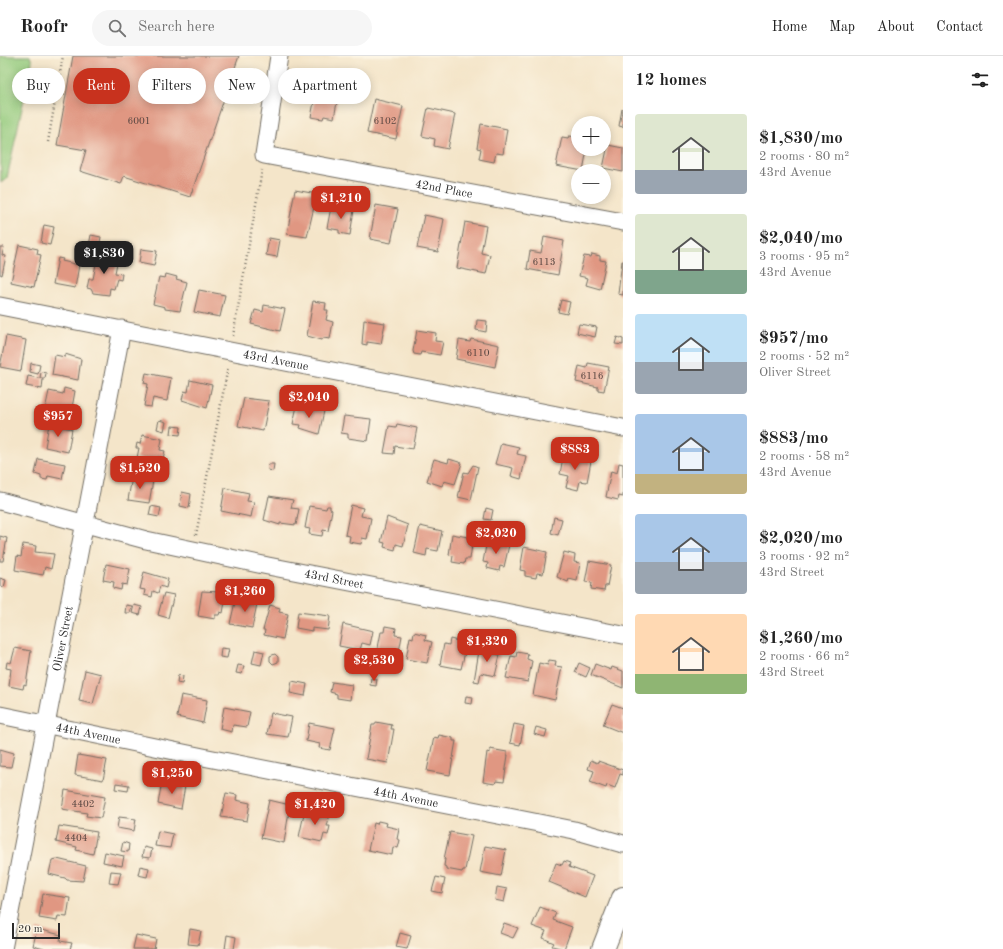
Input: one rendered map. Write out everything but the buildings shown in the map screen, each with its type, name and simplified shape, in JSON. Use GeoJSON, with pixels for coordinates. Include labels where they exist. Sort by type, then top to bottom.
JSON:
{"type":"FeatureCollection","features":[{"type":"Feature","properties":{"kind":"street"},"geometry":{"type":"LineString","coordinates":[[264,155],[279,56]]}},
{"type":"Feature","properties":{"kind":"street","name":"42nd Place"},"geometry":{"type":"LineString","coordinates":[[264,155],[623,222]]}},
{"type":"Feature","properties":{"kind":"street","name":"43rd Avenue"},"geometry":{"type":"LineString","coordinates":[[0,306],[623,428]]}},
{"type":"Feature","properties":{"kind":"street","name":"Oliver Street"},"geometry":{"type":"LineString","coordinates":[[3,949],[122,329]]}},
{"type":"Feature","properties":{"kind":"street","name":"43rd Street"},"geometry":{"type":"LineString","coordinates":[[0,500],[193,550],[623,635]]}},
{"type":"Feature","properties":{"kind":"street","name":"44th Avenue"},"geometry":{"type":"LineString","coordinates":[[0,715],[208,758],[574,830],[623,844]]}},
{"type":"Feature","properties":{"kind":"street"},"geometry":{"type":"LineString","coordinates":[[603,949],[623,898]]}},
{"type":"Feature","properties":{"kind":"path"},"geometry":{"type":"LineString","coordinates":[[61,68],[63,56]]}},
{"type":"Feature","properties":{"kind":"path"},"geometry":{"type":"LineString","coordinates":[[48,142],[54,104]]}},
{"type":"Feature","properties":{"kind":"path"},"geometry":{"type":"LineString","coordinates":[[193,550],[231,351],[264,155]]}},
{"type":"Feature","properties":{"kind":"green space"},"geometry":{"type":"Polygon","coordinates":[[[0,56],[30,56],[32,62],[31,68],[12,68],[12,104],[23,104],[7,178],[1,183],[0,56]]]}}]}
